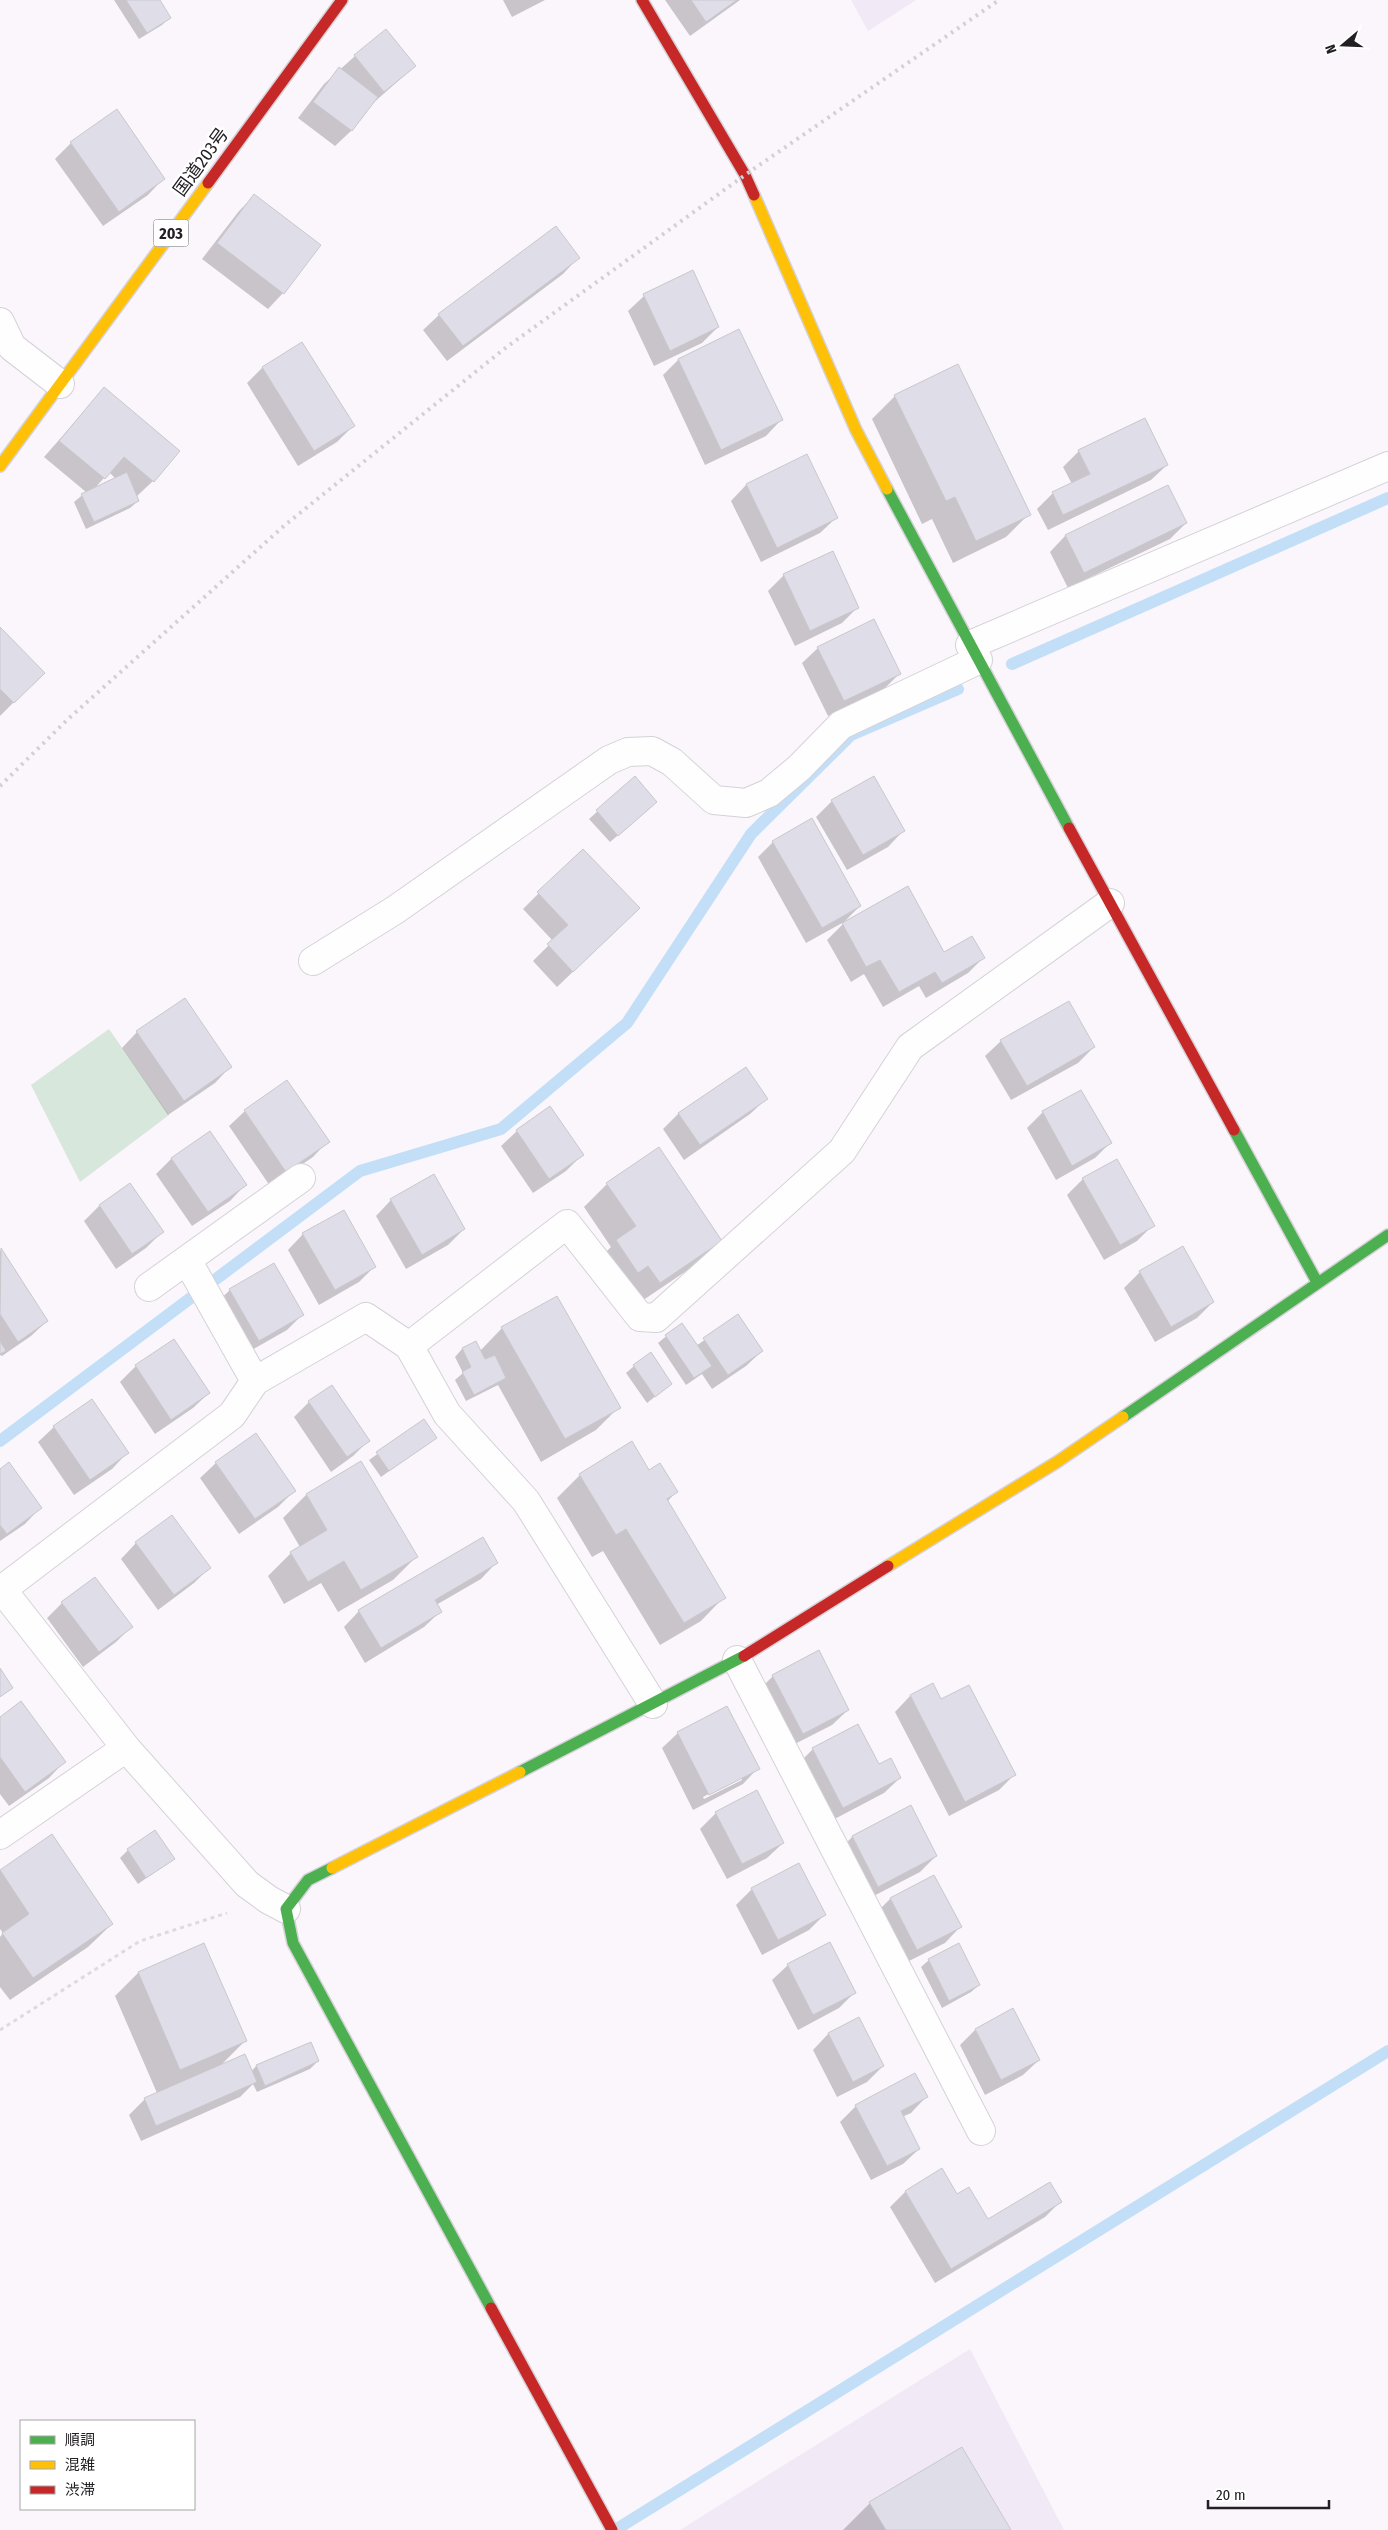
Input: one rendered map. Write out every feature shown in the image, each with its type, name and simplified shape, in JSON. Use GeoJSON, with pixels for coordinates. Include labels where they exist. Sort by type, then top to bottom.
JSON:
{"type":"FeatureCollection","features":[{"type":"Feature","properties":{"kind":"main road","name":"国道203号"},"geometry":{"type":"LineString","coordinates":[[0,466],[342,0]]}},
{"type":"Feature","properties":{"kind":"main road"},"geometry":{"type":"LineString","coordinates":[[642,0],[745,175],[856,430],[974,653],[1318,1282]]}},
{"type":"Feature","properties":{"kind":"main road"},"geometry":{"type":"LineString","coordinates":[[612,2530],[293,1943],[277,1904],[308,1880],[737,1660],[1057,1462],[1388,1235]]}},
{"type":"Feature","properties":{"kind":"street"},"geometry":{"type":"LineString","coordinates":[[0,322],[12,347],[60,384]]}},
{"type":"Feature","properties":{"kind":"street"},"geometry":{"type":"LineString","coordinates":[[313,961],[395,910],[609,760],[628,752],[652,751],[672,762],[714,800],[746,803],[769,794],[798,768],[840,725],[974,653],[1388,466]]}},
{"type":"Feature","properties":{"kind":"street"},"geometry":{"type":"LineString","coordinates":[[409,1346],[567,1224],[640,1317],[656,1318],[842,1152],[910,1047],[1110,903]]}},
{"type":"Feature","properties":{"kind":"street"},"geometry":{"type":"LineString","coordinates":[[149,1288],[301,1178]]}},
{"type":"Feature","properties":{"kind":"street"},"geometry":{"type":"LineString","coordinates":[[187,1260],[255,1381]]}},
{"type":"Feature","properties":{"kind":"street"},"geometry":{"type":"LineString","coordinates":[[277,1904],[247,1884],[126,1748],[1,1589],[232,1415],[255,1381],[366,1317],[409,1346],[446,1414],[526,1501],[653,1704]]}},
{"type":"Feature","properties":{"kind":"street"},"geometry":{"type":"LineString","coordinates":[[737,1660],[981,2131]]}},
{"type":"Feature","properties":{"kind":"street"},"geometry":{"type":"LineString","coordinates":[[0,1835],[126,1748]]}},
{"type":"Feature","properties":{"kind":"path"},"geometry":{"type":"LineString","coordinates":[[0,2030],[140,1941],[277,1904]]}},
{"type":"Feature","properties":{"kind":"shaded area"},"geometry":{"type":"Polygon","coordinates":[[[851,0],[916,0],[868,31],[851,0]]]}},
{"type":"Feature","properties":{"kind":"shaded area"},"geometry":{"type":"Polygon","coordinates":[[[109,1029],[169,1115],[80,1182],[31,1085],[109,1029]]]}},
{"type":"Feature","properties":{"kind":"shaded area"},"geometry":{"type":"Polygon","coordinates":[[[970,2349],[1064,2530],[680,2530],[970,2349]]]}},
{"type":"Feature","properties":{"kind":"building"},"geometry":{"type":"Polygon","coordinates":[[[126,0],[160,0],[171,18],[147,33],[126,0]]]}},
{"type":"Feature","properties":{"kind":"building"},"geometry":{"type":"Polygon","coordinates":[[[691,0],[737,0],[706,22],[691,0]]]}},
{"type":"Feature","properties":{"kind":"building"},"geometry":{"type":"Polygon","coordinates":[[[386,29],[416,66],[384,92],[354,55],[386,29]]]}},
{"type":"Feature","properties":{"kind":"building"},"geometry":{"type":"Polygon","coordinates":[[[339,67],[378,97],[352,131],[313,102],[339,67]]]}},
{"type":"Feature","properties":{"kind":"building"},"geometry":{"type":"Polygon","coordinates":[[[117,109],[165,179],[119,212],[70,142],[117,109]]]}},
{"type":"Feature","properties":{"kind":"building"},"geometry":{"type":"Polygon","coordinates":[[[254,194],[321,245],[284,294],[217,243],[254,194]]]}},
{"type":"Feature","properties":{"kind":"building"},"geometry":{"type":"Polygon","coordinates":[[[556,226],[580,258],[463,346],[438,314],[556,226]]]}},
{"type":"Feature","properties":{"kind":"building"},"geometry":{"type":"Polygon","coordinates":[[[693,270],[719,327],[670,351],[643,294],[693,270]]]}},
{"type":"Feature","properties":{"kind":"building"},"geometry":{"type":"Polygon","coordinates":[[[739,329],[783,420],[721,450],[678,359],[739,329]]]}},
{"type":"Feature","properties":{"kind":"building"},"geometry":{"type":"Polygon","coordinates":[[[302,342],[355,426],[314,451],[262,367],[302,342]]]}},
{"type":"Feature","properties":{"kind":"building"},"geometry":{"type":"Polygon","coordinates":[[[958,364],[1031,515],[976,541],[955,497],[946,501],[894,395],[958,364]]]}},
{"type":"Feature","properties":{"kind":"building"},"geometry":{"type":"Polygon","coordinates":[[[104,387],[180,451],[154,482],[124,457],[105,479],[59,441],[104,387]]]}},
{"type":"Feature","properties":{"kind":"building"},"geometry":{"type":"Polygon","coordinates":[[[1145,418],[1168,465],[1063,515],[1052,492],[1090,474],[1078,450],[1145,418]]]}},
{"type":"Feature","properties":{"kind":"building"},"geometry":{"type":"Polygon","coordinates":[[[807,454],[838,518],[777,548],[746,484],[807,454]]]}},
{"type":"Feature","properties":{"kind":"building"},"geometry":{"type":"Polygon","coordinates":[[[127,472],[139,501],[94,522],[81,494],[127,472]]]}},
{"type":"Feature","properties":{"kind":"building"},"geometry":{"type":"Polygon","coordinates":[[[1168,485],[1187,523],[1084,573],[1065,535],[1168,485]]]}},
{"type":"Feature","properties":{"kind":"building"},"geometry":{"type":"Polygon","coordinates":[[[833,551],[859,608],[810,631],[783,574],[833,551]]]}},
{"type":"Feature","properties":{"kind":"building"},"geometry":{"type":"Polygon","coordinates":[[[874,619],[901,674],[844,701],[817,647],[874,619]]]}},
{"type":"Feature","properties":{"kind":"building"},"geometry":{"type":"Polygon","coordinates":[[[0,627],[45,673],[14,703],[0,689],[0,627]]]}},
{"type":"Feature","properties":{"kind":"building"},"geometry":{"type":"Polygon","coordinates":[[[635,776],[657,802],[618,836],[596,810],[635,776]]]}},
{"type":"Feature","properties":{"kind":"building"},"geometry":{"type":"Polygon","coordinates":[[[874,776],[905,831],[863,855],[831,800],[874,776]]]}},
{"type":"Feature","properties":{"kind":"building"},"geometry":{"type":"Polygon","coordinates":[[[812,818],[861,906],[822,928],[772,841],[812,818]]]}},
{"type":"Feature","properties":{"kind":"building"},"geometry":{"type":"Polygon","coordinates":[[[583,849],[640,908],[573,972],[547,944],[568,925],[537,892],[583,849]]]}},
{"type":"Feature","properties":{"kind":"building"},"geometry":{"type":"Polygon","coordinates":[[[908,886],[944,952],[972,936],[985,958],[942,983],[935,972],[899,992],[880,960],[866,967],[842,923],[908,886]]]}},
{"type":"Feature","properties":{"kind":"building"},"geometry":{"type":"Polygon","coordinates":[[[185,998],[232,1067],[184,1101],[136,1031],[185,998]]]}},
{"type":"Feature","properties":{"kind":"building"},"geometry":{"type":"Polygon","coordinates":[[[1069,1001],[1095,1047],[1027,1086],[1000,1040],[1069,1001]]]}},
{"type":"Feature","properties":{"kind":"building"},"geometry":{"type":"Polygon","coordinates":[[[746,1067],[768,1099],[700,1145],[678,1113],[746,1067]]]}},
{"type":"Feature","properties":{"kind":"building"},"geometry":{"type":"Polygon","coordinates":[[[287,1080],[330,1142],[286,1172],[244,1110],[287,1080]]]}},
{"type":"Feature","properties":{"kind":"building"},"geometry":{"type":"Polygon","coordinates":[[[1081,1090],[1112,1143],[1072,1166],[1042,1111],[1081,1090]]]}},
{"type":"Feature","properties":{"kind":"building"},"geometry":{"type":"Polygon","coordinates":[[[550,1106],[584,1155],[549,1179],[516,1130],[550,1106]]]}},
{"type":"Feature","properties":{"kind":"building"},"geometry":{"type":"Polygon","coordinates":[[[210,1131],[247,1185],[208,1212],[171,1158],[210,1131]]]}},
{"type":"Feature","properties":{"kind":"building"},"geometry":{"type":"Polygon","coordinates":[[[659,1147],[722,1241],[660,1283],[648,1266],[638,1273],[616,1240],[636,1226],[606,1183],[659,1147]]]}},
{"type":"Feature","properties":{"kind":"building"},"geometry":{"type":"Polygon","coordinates":[[[1117,1159],[1155,1226],[1120,1245],[1082,1178],[1117,1159]]]}},
{"type":"Feature","properties":{"kind":"building"},"geometry":{"type":"Polygon","coordinates":[[[434,1174],[465,1229],[422,1255],[390,1199],[434,1174]]]}},
{"type":"Feature","properties":{"kind":"building"},"geometry":{"type":"Polygon","coordinates":[[[130,1183],[164,1232],[132,1254],[99,1205],[130,1183]]]}},
{"type":"Feature","properties":{"kind":"building"},"geometry":{"type":"Polygon","coordinates":[[[344,1210],[376,1267],[335,1290],[302,1233],[344,1210]]]}},
{"type":"Feature","properties":{"kind":"building"},"geometry":{"type":"Polygon","coordinates":[[[1183,1246],[1214,1302],[1171,1327],[1139,1271],[1183,1246]]]}},
{"type":"Feature","properties":{"kind":"building"},"geometry":{"type":"Polygon","coordinates":[[[1,1248],[48,1321],[18,1342],[0,1314],[1,1248]]]}},
{"type":"Feature","properties":{"kind":"building"},"geometry":{"type":"Polygon","coordinates":[[[274,1263],[304,1315],[259,1341],[229,1289],[274,1263]]]}},
{"type":"Feature","properties":{"kind":"building"},"geometry":{"type":"Polygon","coordinates":[[[557,1296],[621,1408],[565,1439],[501,1327],[557,1296]]]}},
{"type":"Feature","properties":{"kind":"building"},"geometry":{"type":"Polygon","coordinates":[[[738,1314],[763,1351],[728,1375],[703,1338],[738,1314]]]}},
{"type":"Feature","properties":{"kind":"building"},"geometry":{"type":"Polygon","coordinates":[[[682,1323],[712,1366],[694,1378],[665,1335],[682,1323]]]}},
{"type":"Feature","properties":{"kind":"building"},"geometry":{"type":"Polygon","coordinates":[[[174,1339],[210,1393],[171,1420],[135,1365],[174,1339]]]}},
{"type":"Feature","properties":{"kind":"building"},"geometry":{"type":"Polygon","coordinates":[[[0,1341],[6,1351],[0,1354],[0,1341]]]}},
{"type":"Feature","properties":{"kind":"building"},"geometry":{"type":"Polygon","coordinates":[[[476,1341],[485,1359],[495,1355],[506,1378],[474,1395],[462,1372],[471,1367],[462,1348],[476,1341]]]}},
{"type":"Feature","properties":{"kind":"building"},"geometry":{"type":"Polygon","coordinates":[[[651,1352],[672,1384],[655,1397],[633,1365],[651,1352]]]}},
{"type":"Feature","properties":{"kind":"building"},"geometry":{"type":"Polygon","coordinates":[[[332,1385],[370,1441],[347,1457],[308,1401],[332,1385]]]}},
{"type":"Feature","properties":{"kind":"building"},"geometry":{"type":"Polygon","coordinates":[[[92,1399],[129,1453],[90,1480],[53,1426],[92,1399]]]}},
{"type":"Feature","properties":{"kind":"building"},"geometry":{"type":"Polygon","coordinates":[[[424,1419],[437,1438],[389,1471],[376,1452],[424,1419]]]}},
{"type":"Feature","properties":{"kind":"building"},"geometry":{"type":"Polygon","coordinates":[[[256,1433],[296,1491],[255,1519],[215,1462],[256,1433]]]}},
{"type":"Feature","properties":{"kind":"building"},"geometry":{"type":"Polygon","coordinates":[[[632,1441],[649,1470],[660,1463],[678,1492],[667,1499],[726,1598],[684,1623],[626,1529],[616,1535],[579,1474],[632,1441]]]}},
{"type":"Feature","properties":{"kind":"building"},"geometry":{"type":"Polygon","coordinates":[[[361,1461],[418,1557],[361,1590],[344,1561],[308,1582],[290,1552],[327,1530],[306,1494],[361,1461]]]}},
{"type":"Feature","properties":{"kind":"building"},"geometry":{"type":"Polygon","coordinates":[[[9,1462],[42,1508],[7,1534],[0,1525],[0,1469],[9,1462]]]}},
{"type":"Feature","properties":{"kind":"building"},"geometry":{"type":"Polygon","coordinates":[[[172,1515],[211,1568],[174,1595],[135,1542],[172,1515]]]}},
{"type":"Feature","properties":{"kind":"building"},"geometry":{"type":"Polygon","coordinates":[[[483,1537],[498,1563],[435,1600],[442,1612],[381,1648],[358,1610],[483,1537]]]}},
{"type":"Feature","properties":{"kind":"building"},"geometry":{"type":"Polygon","coordinates":[[[95,1577],[133,1627],[99,1652],[61,1602],[95,1577]]]}},
{"type":"Feature","properties":{"kind":"building"},"geometry":{"type":"Polygon","coordinates":[[[819,1650],[849,1710],[803,1734],[772,1675],[819,1650]]]}},
{"type":"Feature","properties":{"kind":"building"},"geometry":{"type":"Polygon","coordinates":[[[0,1668],[13,1688],[0,1697],[0,1668]]]}},
{"type":"Feature","properties":{"kind":"building"},"geometry":{"type":"Polygon","coordinates":[[[933,1683],[941,1699],[969,1685],[1016,1775],[965,1802],[910,1695],[933,1683]]]}},
{"type":"Feature","properties":{"kind":"building"},"geometry":{"type":"Polygon","coordinates":[[[21,1701],[66,1762],[25,1792],[0,1757],[0,1717],[21,1701]]]}},
{"type":"Feature","properties":{"kind":"building"},"geometry":{"type":"Polygon","coordinates":[[[727,1706],[760,1769],[709,1795],[677,1732],[727,1706]]]}},
{"type":"Feature","properties":{"kind":"building"},"geometry":{"type":"Polygon","coordinates":[[[858,1724],[879,1764],[891,1758],[901,1778],[843,1808],[812,1748],[858,1724]]]}},
{"type":"Feature","properties":{"kind":"building"},"geometry":{"type":"Polygon","coordinates":[[[757,1790],[784,1843],[742,1864],[715,1812],[757,1790]]]}},
{"type":"Feature","properties":{"kind":"building"},"geometry":{"type":"Polygon","coordinates":[[[911,1805],[937,1856],[878,1887],[852,1836],[911,1805]]]}},
{"type":"Feature","properties":{"kind":"building"},"geometry":{"type":"Polygon","coordinates":[[[155,1830],[175,1859],[146,1878],[127,1849],[155,1830]]]}},
{"type":"Feature","properties":{"kind":"building"},"geometry":{"type":"Polygon","coordinates":[[[52,1834],[113,1924],[33,1978],[2,1933],[29,1914],[0,1870],[52,1834]]]}},
{"type":"Feature","properties":{"kind":"building"},"geometry":{"type":"Polygon","coordinates":[[[799,1863],[826,1915],[778,1940],[751,1888],[799,1863]]]}},
{"type":"Feature","properties":{"kind":"building"},"geometry":{"type":"Polygon","coordinates":[[[934,1875],[962,1927],[917,1950],[890,1898],[934,1875]]]}},
{"type":"Feature","properties":{"kind":"building"},"geometry":{"type":"Polygon","coordinates":[[[830,1942],[856,1993],[813,2015],[787,1964],[830,1942]]]}},
{"type":"Feature","properties":{"kind":"building"},"geometry":{"type":"Polygon","coordinates":[[[204,1943],[247,2041],[180,2070],[138,1972],[204,1943]]]}},
{"type":"Feature","properties":{"kind":"building"},"geometry":{"type":"Polygon","coordinates":[[[959,1943],[980,1985],[949,2001],[928,1959],[959,1943]]]}},
{"type":"Feature","properties":{"kind":"building"},"geometry":{"type":"Polygon","coordinates":[[[1013,2008],[1040,2060],[1001,2080],[975,2029],[1013,2008]]]}},
{"type":"Feature","properties":{"kind":"building"},"geometry":{"type":"Polygon","coordinates":[[[859,2017],[884,2066],[853,2082],[828,2033],[859,2017]]]}},
{"type":"Feature","properties":{"kind":"building"},"geometry":{"type":"Polygon","coordinates":[[[311,2042],[319,2061],[265,2086],[256,2065],[311,2042]]]}},
{"type":"Feature","properties":{"kind":"building"},"geometry":{"type":"Polygon","coordinates":[[[245,2054],[257,2082],[156,2126],[144,2098],[245,2054]]]}},
{"type":"Feature","properties":{"kind":"building"},"geometry":{"type":"Polygon","coordinates":[[[915,2073],[928,2097],[901,2111],[920,2149],[887,2166],[855,2105],[915,2073]]]}},
{"type":"Feature","properties":{"kind":"building"},"geometry":{"type":"Polygon","coordinates":[[[942,2168],[957,2194],[969,2187],[988,2219],[1050,2182],[1062,2202],[951,2269],[905,2191],[942,2168]]]}},
{"type":"Feature","properties":{"kind":"building"},"geometry":{"type":"Polygon","coordinates":[[[962,2447],[1011,2530],[886,2530],[869,2502],[962,2447]]]}},
{"type":"Feature","properties":{"kind":"waterway"},"geometry":{"type":"LineString","coordinates":[[1012,664],[1388,498]]}},
{"type":"Feature","properties":{"kind":"waterway"},"geometry":{"type":"LineString","coordinates":[[0,1441],[360,1171],[501,1129],[627,1023],[751,834],[851,735],[958,689]]}},
{"type":"Feature","properties":{"kind":"waterway"},"geometry":{"type":"LineString","coordinates":[[615,2530],[1388,2051]]}},
{"type":"Feature","properties":{"kind":"railway"},"geometry":{"type":"LineString","coordinates":[[0,786],[68,719],[285,525],[504,349],[745,175],[999,0]]}},
{"type":"Feature","properties":{"kind":"traffic: fast"},"geometry":{"type":"LineString","coordinates":[[887,489],[1069,828]]}},
{"type":"Feature","properties":{"kind":"traffic: fast"},"geometry":{"type":"LineString","coordinates":[[1234,1130],[1317,1282]]}},
{"type":"Feature","properties":{"kind":"traffic: fast"},"geometry":{"type":"LineString","coordinates":[[1123,1417],[1388,1235]]}},
{"type":"Feature","properties":{"kind":"traffic: fast"},"geometry":{"type":"LineString","coordinates":[[520,1772],[744,1656]]}},
{"type":"Feature","properties":{"kind":"traffic: fast"},"geometry":{"type":"LineString","coordinates":[[332,1868],[308,1880],[286,1909],[293,1943],[491,2308]]}},
{"type":"Feature","properties":{"kind":"traffic: slow"},"geometry":{"type":"LineString","coordinates":[[0,466],[208,183]]}},
{"type":"Feature","properties":{"kind":"traffic: slow"},"geometry":{"type":"LineString","coordinates":[[754,195],[856,430],[887,489]]}},
{"type":"Feature","properties":{"kind":"traffic: slow"},"geometry":{"type":"LineString","coordinates":[[888,1566],[1057,1462],[1123,1417]]}},
{"type":"Feature","properties":{"kind":"traffic: slow"},"geometry":{"type":"LineString","coordinates":[[332,1868],[520,1772]]}},
{"type":"Feature","properties":{"kind":"traffic: jam"},"geometry":{"type":"LineString","coordinates":[[208,183],[342,0]]}},
{"type":"Feature","properties":{"kind":"traffic: jam"},"geometry":{"type":"LineString","coordinates":[[642,0],[745,175],[754,195]]}},
{"type":"Feature","properties":{"kind":"traffic: jam"},"geometry":{"type":"LineString","coordinates":[[1069,828],[1234,1130]]}},
{"type":"Feature","properties":{"kind":"traffic: jam"},"geometry":{"type":"LineString","coordinates":[[744,1656],[888,1566]]}},
{"type":"Feature","properties":{"kind":"traffic: jam"},"geometry":{"type":"LineString","coordinates":[[491,2308],[612,2530]]}}]}
